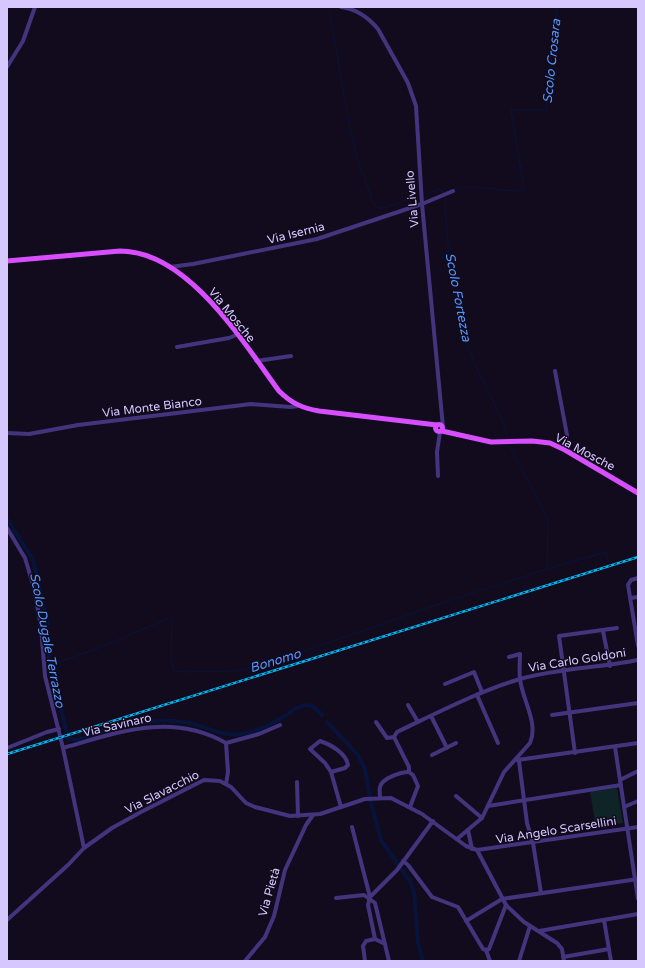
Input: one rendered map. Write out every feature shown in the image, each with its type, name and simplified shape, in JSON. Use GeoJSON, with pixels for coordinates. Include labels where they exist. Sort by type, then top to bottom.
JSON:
{"type":"FeatureCollection","features":[{"type":"Feature","properties":{"kind":"main road","name":"Via Mosche"},"geometry":{"type":"LineString","coordinates":[[7,261],[130,251],[153,258],[170,267],[207,297],[279,391],[299,406],[319,411],[398,419],[427,425],[476,440],[492,442],[532,441],[550,444],[571,453],[638,493]]}},
{"type":"Feature","properties":{"kind":"street"},"geometry":{"type":"LineString","coordinates":[[7,67],[23,41],[35,7]]}},
{"type":"Feature","properties":{"kind":"street","name":"Via Livello"},"geometry":{"type":"LineString","coordinates":[[341,7],[356,11],[373,23],[408,83],[416,106],[422,204],[442,419],[437,452],[438,476]]}},
{"type":"Feature","properties":{"kind":"street","name":"Via Isernia"},"geometry":{"type":"LineString","coordinates":[[170,267],[193,264],[317,240],[422,204],[453,191]]}},
{"type":"Feature","properties":{"kind":"street"},"geometry":{"type":"LineString","coordinates":[[177,347],[229,338],[236,335]]}},
{"type":"Feature","properties":{"kind":"street"},"geometry":{"type":"LineString","coordinates":[[256,361],[291,356]]}},
{"type":"Feature","properties":{"kind":"street"},"geometry":{"type":"LineString","coordinates":[[555,371],[567,435],[565,446]]}},
{"type":"Feature","properties":{"kind":"street","name":"Via Monte Bianco"},"geometry":{"type":"LineString","coordinates":[[7,433],[29,434],[78,425],[251,404],[290,407],[299,406]]}},
{"type":"Feature","properties":{"kind":"street"},"geometry":{"type":"LineString","coordinates":[[7,528],[25,558],[34,588],[41,627],[45,676],[59,729],[84,848]]}},
{"type":"Feature","properties":{"kind":"street"},"geometry":{"type":"LineString","coordinates":[[638,578],[629,583],[638,646]]}},
{"type":"Feature","properties":{"kind":"street"},"geometry":{"type":"LineString","coordinates":[[630,598],[638,597]]}},
{"type":"Feature","properties":{"kind":"street"},"geometry":{"type":"LineString","coordinates":[[575,753],[560,636],[617,628]]}},
{"type":"Feature","properties":{"kind":"street"},"geometry":{"type":"LineString","coordinates":[[603,631],[610,666]]}},
{"type":"Feature","properties":{"kind":"street"},"geometry":{"type":"LineString","coordinates":[[457,839],[482,818],[504,772],[517,760],[530,743],[533,733],[520,679],[520,654],[509,658]]}},
{"type":"Feature","properties":{"kind":"street","name":"Via Carlo Goldoni"},"geometry":{"type":"LineString","coordinates":[[394,737],[397,732],[482,692],[520,679],[564,670],[610,666],[638,660]]}},
{"type":"Feature","properties":{"kind":"street"},"geometry":{"type":"LineString","coordinates":[[445,684],[474,672],[482,692]]}},
{"type":"Feature","properties":{"kind":"street"},"geometry":{"type":"LineString","coordinates":[[477,695],[498,743]]}},
{"type":"Feature","properties":{"kind":"street"},"geometry":{"type":"LineString","coordinates":[[552,715],[638,703]]}},
{"type":"Feature","properties":{"kind":"street"},"geometry":{"type":"LineString","coordinates":[[408,705],[418,722]]}},
{"type":"Feature","properties":{"kind":"street"},"geometry":{"type":"LineString","coordinates":[[431,716],[447,748]]}},
{"type":"Feature","properties":{"kind":"street"},"geometry":{"type":"LineString","coordinates":[[376,722],[387,738],[394,737],[409,767],[409,772],[413,775],[418,786],[410,807]]}},
{"type":"Feature","properties":{"kind":"street","name":"Via Savinaro"},"geometry":{"type":"LineString","coordinates":[[63,748],[119,732],[164,725],[202,731],[226,743]]}},
{"type":"Feature","properties":{"kind":"street"},"geometry":{"type":"LineString","coordinates":[[280,725],[259,734],[226,743],[228,772],[226,784],[246,803],[255,808],[276,814],[300,816],[314,815],[374,797],[395,799],[433,821],[474,850]]}},
{"type":"Feature","properties":{"kind":"street"},"geometry":{"type":"LineString","coordinates":[[7,748],[47,732],[59,729]]}},
{"type":"Feature","properties":{"kind":"street"},"geometry":{"type":"LineString","coordinates":[[331,772],[345,768],[348,765],[347,760],[338,751],[320,740],[310,749],[325,763],[331,772],[342,807]]}},
{"type":"Feature","properties":{"kind":"street"},"geometry":{"type":"LineString","coordinates":[[432,755],[456,743]]}},
{"type":"Feature","properties":{"kind":"street"},"geometry":{"type":"LineString","coordinates":[[517,760],[638,743]]}},
{"type":"Feature","properties":{"kind":"street"},"geometry":{"type":"LineString","coordinates":[[615,747],[627,829],[637,879],[638,899]]}},
{"type":"Feature","properties":{"kind":"street"},"geometry":{"type":"LineString","coordinates":[[517,760],[527,823],[533,843],[541,893]]}},
{"type":"Feature","properties":{"kind":"street"},"geometry":{"type":"LineString","coordinates":[[620,780],[638,771]]}},
{"type":"Feature","properties":{"kind":"street"},"geometry":{"type":"LineString","coordinates":[[380,797],[380,787],[383,782],[402,773],[409,772]]}},
{"type":"Feature","properties":{"kind":"street","name":"Via Slavacchio"},"geometry":{"type":"LineString","coordinates":[[7,920],[84,848],[112,828],[195,783],[212,780],[226,784]]}},
{"type":"Feature","properties":{"kind":"street"},"geometry":{"type":"LineString","coordinates":[[297,782],[300,816],[306,824]]}},
{"type":"Feature","properties":{"kind":"street"},"geometry":{"type":"LineString","coordinates":[[488,806],[621,786]]}},
{"type":"Feature","properties":{"kind":"street"},"geometry":{"type":"LineString","coordinates":[[456,796],[482,818]]}},
{"type":"Feature","properties":{"kind":"street"},"geometry":{"type":"LineString","coordinates":[[624,807],[638,801]]}},
{"type":"Feature","properties":{"kind":"street","name":"Via Pietà"},"geometry":{"type":"LineString","coordinates":[[245,961],[260,944],[267,932],[274,916],[285,870],[306,824],[314,815]]}},
{"type":"Feature","properties":{"kind":"street"},"geometry":{"type":"LineString","coordinates":[[375,939],[368,905],[370,898],[397,870],[433,821]]}},
{"type":"Feature","properties":{"kind":"street"},"geometry":{"type":"LineString","coordinates":[[352,827],[370,898]]}},
{"type":"Feature","properties":{"kind":"street","name":"Via Angelo Scarsellini"},"geometry":{"type":"LineString","coordinates":[[474,850],[638,828]]}},
{"type":"Feature","properties":{"kind":"street"},"geometry":{"type":"LineString","coordinates":[[468,830],[474,850],[506,905],[530,926],[562,948],[564,959],[609,949]]}},
{"type":"Feature","properties":{"kind":"street"},"geometry":{"type":"LineString","coordinates":[[402,862],[408,865],[430,895],[458,907],[483,949],[486,950],[490,961]]}},
{"type":"Feature","properties":{"kind":"street"},"geometry":{"type":"LineString","coordinates":[[466,920],[502,899],[637,879]]}},
{"type":"Feature","properties":{"kind":"street"},"geometry":{"type":"LineString","coordinates":[[336,898],[364,895],[375,903],[389,961]]}},
{"type":"Feature","properties":{"kind":"street"},"geometry":{"type":"LineString","coordinates":[[486,950],[489,949],[506,905]]}},
{"type":"Feature","properties":{"kind":"street"},"geometry":{"type":"LineString","coordinates":[[539,932],[638,914]]}},
{"type":"Feature","properties":{"kind":"street"},"geometry":{"type":"LineString","coordinates":[[471,929],[475,916]]}},
{"type":"Feature","properties":{"kind":"street"},"geometry":{"type":"LineString","coordinates":[[604,920],[611,961]]}},
{"type":"Feature","properties":{"kind":"street"},"geometry":{"type":"LineString","coordinates":[[519,961],[530,926]]}},
{"type":"Feature","properties":{"kind":"street"},"geometry":{"type":"LineString","coordinates":[[365,961],[363,946],[366,942],[375,939],[385,944]]}},
{"type":"Feature","properties":{"kind":"green space"},"geometry":{"type":"Polygon","coordinates":[[[617,788],[623,823],[596,827],[590,792],[617,788]]]}},
{"type":"Feature","properties":{"kind":"waterway","name":"Scolo Crosara"},"geometry":{"type":"LineString","coordinates":[[454,190],[470,187],[514,191],[522,191],[524,189],[511,110],[546,110],[557,7]]}},
{"type":"Feature","properties":{"kind":"waterway","name":"Scolo Fortezza"},"geometry":{"type":"LineString","coordinates":[[329,9],[351,134],[358,161],[374,204],[378,208],[383,208],[415,197]]}},
{"type":"Feature","properties":{"kind":"waterway","name":"Scolo Fortezza"},"geometry":{"type":"LineString","coordinates":[[427,194],[439,189],[444,193]]}},
{"type":"Feature","properties":{"kind":"waterway","name":"Scolo Fortezza"},"geometry":{"type":"LineString","coordinates":[[445,195],[449,255],[459,314],[470,352],[495,404],[507,436]]}},
{"type":"Feature","properties":{"kind":"waterway","name":"Scolo Fortezza"},"geometry":{"type":"LineString","coordinates":[[510,447],[548,519],[547,569],[606,552],[608,560]]}},
{"type":"Feature","properties":{"kind":"waterway","name":"Scolo Dugale Terrazzo"},"geometry":{"type":"LineString","coordinates":[[7,519],[32,558],[35,568],[41,599],[47,617],[48,653],[68,739],[77,740],[116,727],[157,721],[184,722],[226,734],[241,734],[264,727],[303,705],[314,707],[322,715]]}},
{"type":"Feature","properties":{"kind":"waterway","name":"Bonomo"},"geometry":{"type":"LineString","coordinates":[[51,665],[101,647],[172,617],[171,660],[174,671],[239,671],[267,664],[445,602],[547,569]]}},
{"type":"Feature","properties":{"kind":"waterway","name":"Scolo Dugale Terrazzo"},"geometry":{"type":"LineString","coordinates":[[327,722],[358,755],[365,769],[371,803],[381,840],[410,881],[414,892],[418,943],[423,961]]}},
{"type":"Feature","properties":{"kind":"railway"},"geometry":{"type":"LineString","coordinates":[[7,754],[638,557]]}}]}
